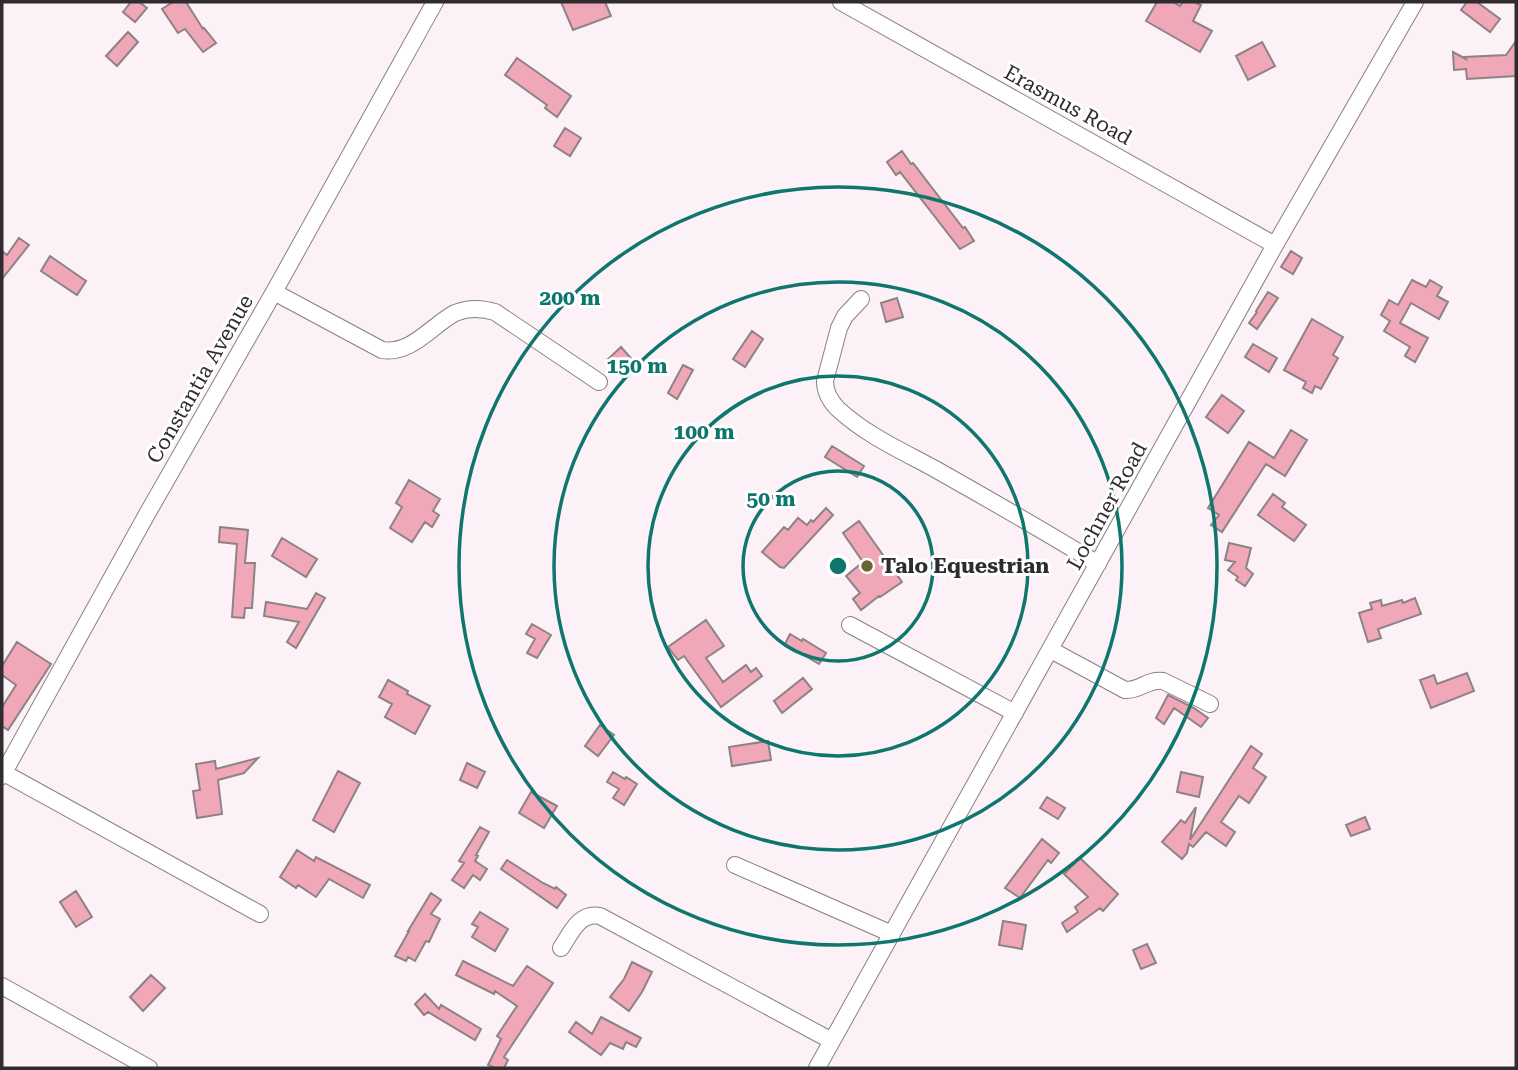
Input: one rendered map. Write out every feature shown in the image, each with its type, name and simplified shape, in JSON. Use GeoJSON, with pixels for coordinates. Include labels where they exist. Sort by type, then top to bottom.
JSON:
{"type":"FeatureCollection","features":[{"type":"Feature","properties":{"kind":"street","name":"Constantia Avenue"},"geometry":{"type":"LineString","coordinates":[[3,775],[146,514],[274,292],[435,2]]}},
{"type":"Feature","properties":{"kind":"street","name":"Erasmus Road"},"geometry":{"type":"LineString","coordinates":[[841,2],[1275,245]]}},
{"type":"Feature","properties":{"kind":"street","name":"Lochner Road"},"geometry":{"type":"LineString","coordinates":[[817,1068],[1275,245],[1415,2]]}},
{"type":"Feature","properties":{"kind":"street"},"geometry":{"type":"LineString","coordinates":[[274,292],[382,350],[391,352],[410,344],[455,313],[490,310],[599,382]]}},
{"type":"Feature","properties":{"kind":"street"},"geometry":{"type":"LineString","coordinates":[[860,299],[845,316],[839,328],[825,381],[828,395],[837,408],[874,436],[1098,564]]}},
{"type":"Feature","properties":{"kind":"street"},"geometry":{"type":"LineString","coordinates":[[850,625],[1016,713]]}},
{"type":"Feature","properties":{"kind":"street"},"geometry":{"type":"LineString","coordinates":[[1051,650],[1125,690],[1132,690],[1154,680],[1163,681],[1210,704]]}},
{"type":"Feature","properties":{"kind":"street"},"geometry":{"type":"LineString","coordinates":[[3,775],[260,915]]}},
{"type":"Feature","properties":{"kind":"street"},"geometry":{"type":"LineString","coordinates":[[734,865],[892,934]]}},
{"type":"Feature","properties":{"kind":"street"},"geometry":{"type":"LineString","coordinates":[[561,948],[579,921],[591,915],[600,916],[832,1041]]}},
{"type":"Feature","properties":{"kind":"street"},"geometry":{"type":"LineString","coordinates":[[2,986],[149,1068]]}},
{"type":"Feature","properties":{"kind":"building"},"geometry":{"type":"Polygon","coordinates":[[[131,2],[139,2],[147,8],[135,22],[123,12],[131,2]]]}},
{"type":"Feature","properties":{"kind":"building"},"geometry":{"type":"Polygon","coordinates":[[[173,2],[186,2],[203,29],[216,43],[203,52],[185,29],[178,33],[162,9],[173,2]]]}},
{"type":"Feature","properties":{"kind":"building"},"geometry":{"type":"Polygon","coordinates":[[[561,2],[605,2],[611,16],[573,30],[561,2]]]}},
{"type":"Feature","properties":{"kind":"building"},"geometry":{"type":"Polygon","coordinates":[[[1157,2],[1173,2],[1180,6],[1183,2],[1194,2],[1201,5],[1193,21],[1212,31],[1200,52],[1146,21],[1157,2]]]}},
{"type":"Feature","properties":{"kind":"building"},"geometry":{"type":"Polygon","coordinates":[[[1467,2],[1477,2],[1500,19],[1490,32],[1461,10],[1467,2]]]}},
{"type":"Feature","properties":{"kind":"building"},"geometry":{"type":"Polygon","coordinates":[[[128,32],[138,42],[117,66],[106,56],[128,32]]]}},
{"type":"Feature","properties":{"kind":"building"},"geometry":{"type":"Polygon","coordinates":[[[1516,41],[1516,76],[1467,79],[1466,69],[1454,70],[1453,52],[1466,59],[1465,57],[1506,55],[1516,41]]]}},
{"type":"Feature","properties":{"kind":"building"},"geometry":{"type":"Polygon","coordinates":[[[1262,42],[1275,66],[1248,80],[1236,56],[1262,42]]]}},
{"type":"Feature","properties":{"kind":"building"},"geometry":{"type":"Polygon","coordinates":[[[517,58],[571,96],[557,117],[545,108],[547,105],[505,75],[517,58]]]}},
{"type":"Feature","properties":{"kind":"building"},"geometry":{"type":"Polygon","coordinates":[[[565,128],[581,138],[570,156],[554,146],[565,128]]]}},
{"type":"Feature","properties":{"kind":"building"},"geometry":{"type":"Polygon","coordinates":[[[902,151],[974,241],[960,249],[900,172],[896,175],[887,162],[902,151]]]}},
{"type":"Feature","properties":{"kind":"building"},"geometry":{"type":"Polygon","coordinates":[[[19,238],[29,245],[2,279],[2,251],[7,255],[19,238]]]}},
{"type":"Feature","properties":{"kind":"building"},"geometry":{"type":"Polygon","coordinates":[[[1291,251],[1302,258],[1293,274],[1281,267],[1291,251]]]}},
{"type":"Feature","properties":{"kind":"building"},"geometry":{"type":"Polygon","coordinates":[[[50,256],[86,281],[77,295],[41,271],[50,256]]]}},
{"type":"Feature","properties":{"kind":"building"},"geometry":{"type":"Polygon","coordinates":[[[1412,280],[1426,287],[1430,280],[1442,287],[1437,296],[1448,302],[1439,319],[1411,303],[1400,323],[1428,338],[1415,362],[1405,356],[1410,347],[1384,331],[1390,321],[1381,315],[1389,300],[1398,305],[1412,280]]]}},
{"type":"Feature","properties":{"kind":"building"},"geometry":{"type":"Polygon","coordinates":[[[1268,292],[1278,298],[1257,329],[1249,323],[1268,292]]]}},
{"type":"Feature","properties":{"kind":"building"},"geometry":{"type":"Polygon","coordinates":[[[897,298],[903,317],[886,322],[881,303],[897,298]]]}},
{"type":"Feature","properties":{"kind":"building"},"geometry":{"type":"Polygon","coordinates":[[[1312,319],[1343,337],[1333,355],[1338,358],[1321,389],[1315,386],[1312,393],[1303,388],[1306,382],[1284,370],[1312,319]]]}},
{"type":"Feature","properties":{"kind":"building"},"geometry":{"type":"Polygon","coordinates":[[[752,331],[763,339],[745,367],[733,359],[752,331]]]}},
{"type":"Feature","properties":{"kind":"building"},"geometry":{"type":"Polygon","coordinates":[[[1253,344],[1277,358],[1269,372],[1245,357],[1253,344]]]}},
{"type":"Feature","properties":{"kind":"building"},"geometry":{"type":"Polygon","coordinates":[[[621,347],[636,364],[622,377],[607,360],[621,347]]]}},
{"type":"Feature","properties":{"kind":"building"},"geometry":{"type":"Polygon","coordinates":[[[683,365],[693,370],[677,399],[668,393],[683,365]]]}},
{"type":"Feature","properties":{"kind":"building"},"geometry":{"type":"Polygon","coordinates":[[[1222,395],[1244,411],[1228,433],[1206,417],[1222,395]]]}},
{"type":"Feature","properties":{"kind":"building"},"geometry":{"type":"Polygon","coordinates":[[[1291,430],[1307,440],[1285,476],[1266,464],[1222,532],[1211,525],[1219,515],[1208,508],[1249,442],[1274,458],[1291,430]]]}},
{"type":"Feature","properties":{"kind":"building"},"geometry":{"type":"Polygon","coordinates":[[[832,446],[864,466],[857,477],[825,457],[832,446]]]}},
{"type":"Feature","properties":{"kind":"building"},"geometry":{"type":"Polygon","coordinates":[[[409,480],[440,499],[433,511],[439,515],[432,527],[425,522],[412,542],[390,528],[402,507],[396,503],[409,480]]]}},
{"type":"Feature","properties":{"kind":"building"},"geometry":{"type":"Polygon","coordinates":[[[1273,494],[1285,503],[1282,507],[1306,525],[1294,541],[1258,515],[1273,494]]]}},
{"type":"Feature","properties":{"kind":"building"},"geometry":{"type":"Polygon","coordinates":[[[826,508],[833,515],[784,568],[762,552],[784,527],[788,530],[798,518],[807,525],[826,508]]]}},
{"type":"Feature","properties":{"kind":"building"},"geometry":{"type":"Polygon","coordinates":[[[859,521],[902,582],[861,610],[853,599],[860,593],[846,576],[863,562],[843,533],[859,521]]]}},
{"type":"Feature","properties":{"kind":"building"},"geometry":{"type":"Polygon","coordinates":[[[220,527],[248,530],[245,563],[255,563],[252,608],[245,608],[244,618],[232,617],[237,544],[219,542],[220,527]]]}},
{"type":"Feature","properties":{"kind":"building"},"geometry":{"type":"Polygon","coordinates":[[[282,538],[317,559],[306,577],[272,556],[282,538]]]}},
{"type":"Feature","properties":{"kind":"building"},"geometry":{"type":"Polygon","coordinates":[[[1229,543],[1251,548],[1246,568],[1253,574],[1245,586],[1228,570],[1235,562],[1225,560],[1229,543]]]}},
{"type":"Feature","properties":{"kind":"building"},"geometry":{"type":"Polygon","coordinates":[[[316,593],[325,598],[296,648],[287,642],[299,622],[264,616],[266,602],[307,609],[316,593]]]}},
{"type":"Feature","properties":{"kind":"building"},"geometry":{"type":"Polygon","coordinates":[[[1415,598],[1421,614],[1378,629],[1381,638],[1368,642],[1359,613],[1372,609],[1370,603],[1381,600],[1382,606],[1415,598]]]}},
{"type":"Feature","properties":{"kind":"building"},"geometry":{"type":"Polygon","coordinates":[[[706,620],[724,646],[706,658],[723,682],[746,665],[751,672],[756,668],[762,676],[721,707],[684,656],[678,660],[668,647],[706,620]]]}},
{"type":"Feature","properties":{"kind":"building"},"geometry":{"type":"Polygon","coordinates":[[[532,624],[551,635],[537,658],[527,653],[535,639],[526,634],[532,624]]]}},
{"type":"Feature","properties":{"kind":"building"},"geometry":{"type":"Polygon","coordinates":[[[790,634],[826,653],[819,664],[785,644],[790,634]]]}},
{"type":"Feature","properties":{"kind":"building"},"geometry":{"type":"Polygon","coordinates":[[[17,642],[51,664],[8,730],[2,726],[2,707],[16,685],[2,675],[2,666],[17,642]]]}},
{"type":"Feature","properties":{"kind":"building"},"geometry":{"type":"Polygon","coordinates":[[[1467,673],[1474,691],[1431,708],[1420,680],[1434,675],[1437,684],[1467,673]]]}},
{"type":"Feature","properties":{"kind":"building"},"geometry":{"type":"Polygon","coordinates":[[[803,678],[812,689],[782,713],[774,701],[803,678]]]}},
{"type":"Feature","properties":{"kind":"building"},"geometry":{"type":"Polygon","coordinates":[[[388,680],[430,706],[415,734],[385,717],[392,704],[379,697],[388,680]]]}},
{"type":"Feature","properties":{"kind":"building"},"geometry":{"type":"Polygon","coordinates":[[[1168,695],[1208,718],[1201,727],[1174,708],[1164,724],[1156,718],[1168,695]]]}},
{"type":"Feature","properties":{"kind":"building"},"geometry":{"type":"Polygon","coordinates":[[[600,725],[614,735],[598,756],[585,746],[600,725]]]}},
{"type":"Feature","properties":{"kind":"building"},"geometry":{"type":"Polygon","coordinates":[[[768,741],[771,760],[732,766],[729,747],[768,741]]]}},
{"type":"Feature","properties":{"kind":"building"},"geometry":{"type":"Polygon","coordinates":[[[1251,746],[1262,754],[1253,768],[1266,777],[1249,803],[1239,796],[1221,822],[1235,832],[1226,846],[1206,832],[1193,847],[1189,844],[1182,859],[1162,842],[1181,820],[1185,823],[1196,807],[1190,840],[1251,746]]]}},
{"type":"Feature","properties":{"kind":"building"},"geometry":{"type":"Polygon","coordinates":[[[258,758],[244,773],[218,780],[222,814],[197,818],[193,791],[200,790],[196,764],[215,761],[216,769],[258,758]]]}},
{"type":"Feature","properties":{"kind":"building"},"geometry":{"type":"Polygon","coordinates":[[[467,763],[485,772],[477,788],[460,780],[467,763]]]}},
{"type":"Feature","properties":{"kind":"building"},"geometry":{"type":"Polygon","coordinates":[[[338,771],[360,783],[334,832],[313,820],[338,771]]]}},
{"type":"Feature","properties":{"kind":"building"},"geometry":{"type":"Polygon","coordinates":[[[613,772],[637,784],[624,805],[613,798],[619,789],[607,782],[613,772]]]}},
{"type":"Feature","properties":{"kind":"building"},"geometry":{"type":"Polygon","coordinates":[[[1181,772],[1203,777],[1199,797],[1177,792],[1181,772]]]}},
{"type":"Feature","properties":{"kind":"building"},"geometry":{"type":"Polygon","coordinates":[[[531,792],[557,806],[544,828],[519,813],[531,792]]]}},
{"type":"Feature","properties":{"kind":"building"},"geometry":{"type":"Polygon","coordinates":[[[1047,797],[1065,808],[1058,819],[1040,808],[1047,797]]]}},
{"type":"Feature","properties":{"kind":"building"},"geometry":{"type":"Polygon","coordinates":[[[1365,817],[1370,829],[1351,836],[1346,825],[1365,817]]]}},
{"type":"Feature","properties":{"kind":"building"},"geometry":{"type":"Polygon","coordinates":[[[480,827],[489,832],[475,861],[487,869],[480,880],[473,875],[464,888],[452,880],[464,863],[459,861],[480,827]]]}},
{"type":"Feature","properties":{"kind":"building"},"geometry":{"type":"Polygon","coordinates":[[[1042,839],[1059,853],[1051,863],[1048,860],[1020,898],[1005,888],[1042,839]]]}},
{"type":"Feature","properties":{"kind":"building"},"geometry":{"type":"Polygon","coordinates":[[[297,850],[314,861],[316,857],[370,885],[363,898],[329,879],[316,897],[280,877],[297,850]]]}},
{"type":"Feature","properties":{"kind":"building"},"geometry":{"type":"Polygon","coordinates":[[[1080,858],[1118,894],[1103,911],[1100,908],[1067,932],[1062,923],[1078,912],[1075,907],[1088,897],[1064,874],[1080,858]]]}},
{"type":"Feature","properties":{"kind":"building"},"geometry":{"type":"Polygon","coordinates":[[[507,860],[566,895],[557,908],[501,869],[507,860]]]}},
{"type":"Feature","properties":{"kind":"building"},"geometry":{"type":"Polygon","coordinates":[[[76,891],[92,917],[76,927],[60,902],[76,891]]]}},
{"type":"Feature","properties":{"kind":"building"},"geometry":{"type":"Polygon","coordinates":[[[431,893],[441,900],[431,914],[440,919],[429,942],[426,941],[415,961],[408,957],[406,961],[395,956],[408,931],[431,893]]]}},
{"type":"Feature","properties":{"kind":"building"},"geometry":{"type":"Polygon","coordinates":[[[480,912],[508,929],[495,951],[472,937],[478,927],[472,924],[480,912]]]}},
{"type":"Feature","properties":{"kind":"building"},"geometry":{"type":"Polygon","coordinates":[[[1003,921],[1026,925],[1022,949],[999,945],[1003,921]]]}},
{"type":"Feature","properties":{"kind":"building"},"geometry":{"type":"Polygon","coordinates":[[[1147,944],[1156,963],[1141,969],[1133,950],[1147,944]]]}},
{"type":"Feature","properties":{"kind":"building"},"geometry":{"type":"Polygon","coordinates":[[[463,961],[513,986],[527,966],[553,983],[504,1057],[508,1060],[504,1068],[488,1065],[501,1039],[497,1036],[517,1006],[495,991],[494,994],[456,975],[463,961]]]}},
{"type":"Feature","properties":{"kind":"building"},"geometry":{"type":"Polygon","coordinates":[[[632,962],[652,972],[629,1011],[610,997],[624,979],[632,962]]]}},
{"type":"Feature","properties":{"kind":"building"},"geometry":{"type":"Polygon","coordinates":[[[151,975],[165,988],[143,1011],[130,997],[151,975]]]}},
{"type":"Feature","properties":{"kind":"building"},"geometry":{"type":"Polygon","coordinates":[[[425,994],[439,1009],[441,1005],[481,1029],[475,1040],[428,1012],[424,1015],[415,1004],[425,994]]]}},
{"type":"Feature","properties":{"kind":"building"},"geometry":{"type":"Polygon","coordinates":[[[601,1017],[641,1038],[636,1047],[626,1042],[623,1049],[610,1043],[601,1055],[569,1032],[576,1022],[592,1034],[601,1017]]]}},
{"type":"Feature","properties":{"kind":"place","name":"Talo Equestrian"},"geometry":{"type":"Point","coordinates":[867,566]}}]}
